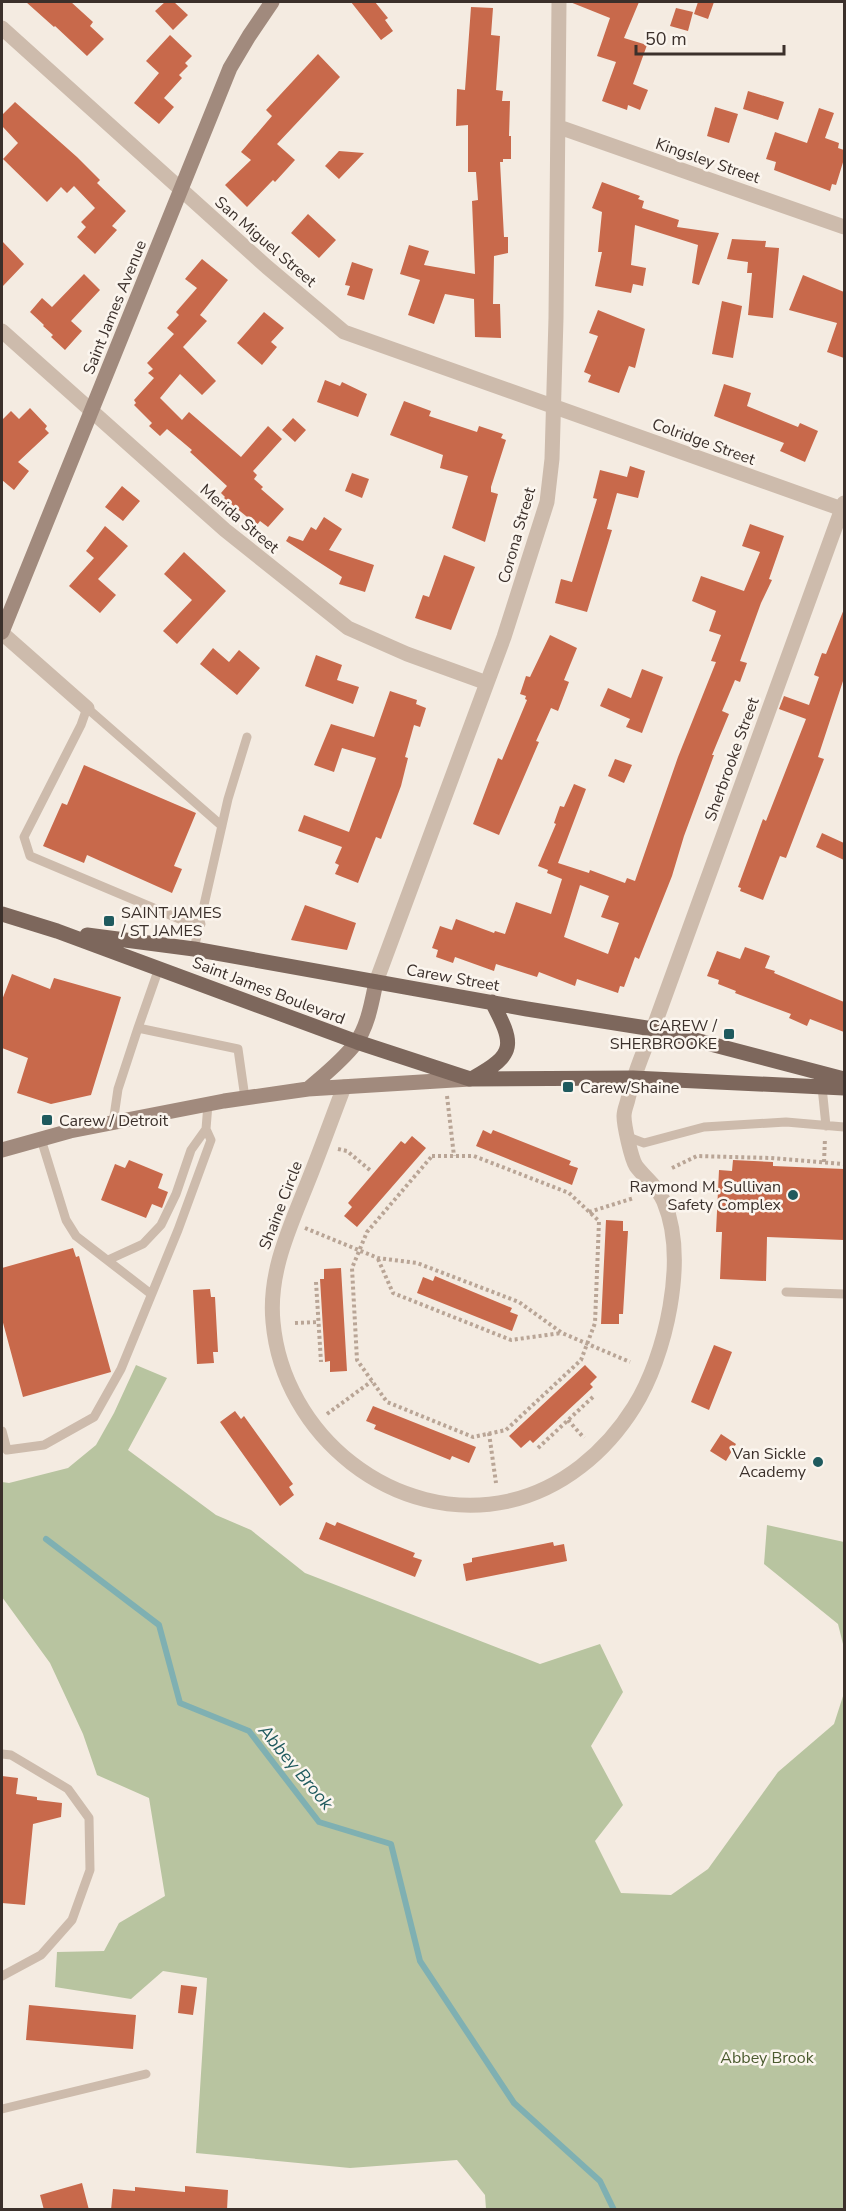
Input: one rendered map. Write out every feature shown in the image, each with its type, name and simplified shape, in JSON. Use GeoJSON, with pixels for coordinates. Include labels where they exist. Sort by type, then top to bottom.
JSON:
{"type":"FeatureCollection","features":[{"type":"Feature","properties":{"kind":"main road","name":"Saint James Avenue"},"geometry":{"type":"LineString","coordinates":[[2,632],[230,69],[272,2]]}},
{"type":"Feature","properties":{"kind":"main road","name":"Saint James Boulevard"},"geometry":{"type":"LineString","coordinates":[[2,914],[57,931],[357,1042],[470,1079]]}},
{"type":"Feature","properties":{"kind":"main road","name":"Saint James Boulevard"},"geometry":{"type":"LineString","coordinates":[[57,931],[194,950],[376,982]]}},
{"type":"Feature","properties":{"kind":"main road","name":"Carew Street"},"geometry":{"type":"LineString","coordinates":[[376,982],[653,1029],[844,1079]]}},
{"type":"Feature","properties":{"kind":"main road"},"geometry":{"type":"LineString","coordinates":[[308,1089],[357,1042],[370,1011],[376,982]]}},
{"type":"Feature","properties":{"kind":"main road"},"geometry":{"type":"LineString","coordinates":[[470,1079],[495,1066],[507,1052],[507,1031],[492,1002]]}},
{"type":"Feature","properties":{"kind":"main road"},"geometry":{"type":"LineString","coordinates":[[2,1150],[41,1139],[208,1104],[308,1089],[470,1079],[633,1078],[844,1088]]}},
{"type":"Feature","properties":{"kind":"street","name":"Corona Street"},"geometry":{"type":"LineString","coordinates":[[376,982],[487,683],[547,502],[552,459],[559,127],[559,2]]}},
{"type":"Feature","properties":{"kind":"street","name":"San Miguel Street"},"geometry":{"type":"LineString","coordinates":[[2,28],[181,191],[344,332],[553,407]]}},
{"type":"Feature","properties":{"kind":"street","name":"Kingsley Street"},"geometry":{"type":"LineString","coordinates":[[559,127],[844,227]]}},
{"type":"Feature","properties":{"kind":"street","name":"Merida Street"},"geometry":{"type":"LineString","coordinates":[[2,331],[225,530],[348,628],[407,654],[487,683]]}},
{"type":"Feature","properties":{"kind":"street","name":"Colridge Street"},"geometry":{"type":"LineString","coordinates":[[553,407],[843,506]]}},
{"type":"Feature","properties":{"kind":"street","name":"Sherbrooke Street"},"geometry":{"type":"LineString","coordinates":[[653,1029],[843,506]]}},
{"type":"Feature","properties":{"kind":"street"},"geometry":{"type":"LineString","coordinates":[[2,632],[87,708]]}},
{"type":"Feature","properties":{"kind":"street"},"geometry":{"type":"LineString","coordinates":[[633,1078],[653,1029]]}},
{"type":"Feature","properties":{"kind":"street","name":"Shaine Circle"},"geometry":{"type":"LineString","coordinates":[[344,1088],[279,1254],[272,1295],[276,1345],[282,1370],[293,1395],[324,1440],[368,1476],[412,1496],[450,1503],[489,1504],[528,1495],[567,1476],[587,1462],[621,1427],[648,1380],[665,1333],[674,1269],[673,1233],[663,1199],[633,1162],[624,1115],[633,1078]]}},
{"type":"Feature","properties":{"kind":"lane"},"geometry":{"type":"LineString","coordinates":[[201,924],[182,921],[30,856],[24,837],[81,725],[87,708],[222,826]]}},
{"type":"Feature","properties":{"kind":"lane"},"geometry":{"type":"LineString","coordinates":[[194,950],[222,826],[247,737]]}},
{"type":"Feature","properties":{"kind":"lane"},"geometry":{"type":"LineString","coordinates":[[113,1123],[118,1089],[159,968]]}},
{"type":"Feature","properties":{"kind":"lane"},"geometry":{"type":"LineString","coordinates":[[138,1028],[238,1049],[245,1098]]}},
{"type":"Feature","properties":{"kind":"lane"},"geometry":{"type":"LineString","coordinates":[[822,1087],[826,1125]]}},
{"type":"Feature","properties":{"kind":"lane"},"geometry":{"type":"LineString","coordinates":[[2,1431],[4,1450],[44,1445],[94,1417],[121,1369],[211,1140],[206,1129],[208,1104]]}},
{"type":"Feature","properties":{"kind":"lane"},"geometry":{"type":"LineString","coordinates":[[628,1137],[644,1143],[704,1127],[786,1122],[844,1127]]}},
{"type":"Feature","properties":{"kind":"lane"},"geometry":{"type":"LineString","coordinates":[[108,1260],[143,1244],[161,1225],[176,1194],[191,1150],[206,1129]]}},
{"type":"Feature","properties":{"kind":"lane"},"geometry":{"type":"LineString","coordinates":[[41,1139],[66,1220],[76,1236],[152,1294]]}},
{"type":"Feature","properties":{"kind":"lane"},"geometry":{"type":"LineString","coordinates":[[786,1292],[844,1294]]}},
{"type":"Feature","properties":{"kind":"lane"},"geometry":{"type":"LineString","coordinates":[[2,1976],[41,1955],[72,1920],[90,1870],[89,1818],[68,1789],[6,1754]]}},
{"type":"Feature","properties":{"kind":"lane"},"geometry":{"type":"LineString","coordinates":[[2,2109],[146,2074]]}},
{"type":"Feature","properties":{"kind":"path"},"geometry":{"type":"LineString","coordinates":[[445,1081],[454,1156]]}},
{"type":"Feature","properties":{"kind":"path"},"geometry":{"type":"LineString","coordinates":[[824,1162],[826,1125]]}},
{"type":"Feature","properties":{"kind":"path"},"geometry":{"type":"LineString","coordinates":[[322,1145],[347,1151],[371,1171]]}},
{"type":"Feature","properties":{"kind":"path"},"geometry":{"type":"LineString","coordinates":[[432,1156],[474,1156],[569,1193],[589,1212],[599,1221],[595,1323],[581,1360],[506,1430],[473,1437],[387,1402],[357,1360],[352,1268],[367,1232],[432,1156]]}},
{"type":"Feature","properties":{"kind":"path"},"geometry":{"type":"LineString","coordinates":[[672,1168],[697,1156],[844,1164]]}},
{"type":"Feature","properties":{"kind":"path"},"geometry":{"type":"LineString","coordinates":[[589,1212],[634,1198]]}},
{"type":"Feature","properties":{"kind":"path"},"geometry":{"type":"LineString","coordinates":[[314,1232],[378,1258],[417,1263],[519,1302],[562,1333],[630,1362]]}},
{"type":"Feature","properties":{"kind":"path"},"geometry":{"type":"LineString","coordinates":[[378,1258],[393,1293],[511,1340],[562,1333]]}},
{"type":"Feature","properties":{"kind":"path"},"geometry":{"type":"LineString","coordinates":[[316,1282],[321,1362]]}},
{"type":"Feature","properties":{"kind":"path"},"geometry":{"type":"LineString","coordinates":[[295,1323],[319,1322]]}},
{"type":"Feature","properties":{"kind":"path"},"geometry":{"type":"LineString","coordinates":[[312,1425],[372,1381]]}},
{"type":"Feature","properties":{"kind":"path"},"geometry":{"type":"LineString","coordinates":[[538,1448],[595,1395]]}},
{"type":"Feature","properties":{"kind":"path"},"geometry":{"type":"LineString","coordinates":[[568,1420],[584,1438]]}},
{"type":"Feature","properties":{"kind":"path"},"geometry":{"type":"LineString","coordinates":[[489,1433],[496,1483]]}},
{"type":"Feature","properties":{"kind":"green space"},"geometry":{"type":"Polygon","coordinates":[[[136,1365],[167,1378],[128,1450],[216,1515],[251,1530],[305,1573],[540,1664],[600,1644],[623,1692],[591,1746],[623,1805],[595,1841],[621,1893],[671,1895],[708,1869],[778,1772],[834,1724],[844,1693],[844,2209],[486,2209],[485,2195],[457,2160],[350,2168],[196,2153],[207,1978],[163,1971],[131,1999],[55,1987],[57,1952],[104,1951],[119,1923],[165,1896],[149,1798],[97,1775],[83,1734],[50,1663],[2,1597],[2,1482],[9,1483],[68,1468],[96,1445],[136,1365]]]}},
{"type":"Feature","properties":{"kind":"green space"},"geometry":{"type":"Polygon","coordinates":[[[767,1525],[844,1542],[844,1648],[838,1624],[764,1564],[767,1525]]]}},
{"type":"Feature","properties":{"kind":"building"},"geometry":{"type":"Polygon","coordinates":[[[26,2],[71,2],[93,22],[90,26],[104,39],[87,56],[26,2]]]}},
{"type":"Feature","properties":{"kind":"building"},"geometry":{"type":"Polygon","coordinates":[[[165,2],[174,2],[188,15],[173,30],[155,11],[165,2]]]}},
{"type":"Feature","properties":{"kind":"building"},"geometry":{"type":"Polygon","coordinates":[[[351,2],[375,2],[388,18],[385,20],[393,31],[381,40],[351,2]]]}},
{"type":"Feature","properties":{"kind":"building"},"geometry":{"type":"Polygon","coordinates":[[[570,2],[639,2],[624,38],[647,45],[633,84],[648,90],[640,110],[628,105],[627,110],[602,101],[616,62],[597,56],[610,18],[570,2]]]}},
{"type":"Feature","properties":{"kind":"building"},"geometry":{"type":"Polygon","coordinates":[[[698,2],[714,2],[708,19],[694,14],[698,2]]]}},
{"type":"Feature","properties":{"kind":"building"},"geometry":{"type":"Polygon","coordinates":[[[471,7],[493,8],[491,35],[500,36],[496,90],[503,91],[502,101],[510,101],[511,159],[503,159],[503,162],[500,162],[504,237],[508,237],[508,253],[494,256],[493,304],[500,304],[501,338],[475,337],[474,299],[445,294],[434,324],[408,315],[420,280],[400,274],[409,245],[429,251],[424,265],[475,274],[472,201],[478,200],[476,172],[468,172],[468,125],[456,126],[457,89],[465,90],[471,7]]]}},
{"type":"Feature","properties":{"kind":"building"},"geometry":{"type":"Polygon","coordinates":[[[676,8],[693,12],[688,31],[670,26],[676,8]]]}},
{"type":"Feature","properties":{"kind":"building"},"geometry":{"type":"Polygon","coordinates":[[[170,35],[192,56],[185,63],[188,66],[179,75],[182,78],[164,98],[174,107],[159,124],[134,103],[159,73],[146,61],[170,35]]]}},
{"type":"Feature","properties":{"kind":"building"},"geometry":{"type":"Polygon","coordinates":[[[318,54],[340,77],[277,144],[295,160],[247,207],[225,185],[251,160],[241,152],[272,116],[266,110],[318,54]]]}},
{"type":"Feature","properties":{"kind":"building"},"geometry":{"type":"Polygon","coordinates":[[[748,91],[784,102],[778,120],[743,109],[748,91]]]}},
{"type":"Feature","properties":{"kind":"building"},"geometry":{"type":"Polygon","coordinates":[[[15,102],[77,157],[100,180],[97,183],[126,211],[112,226],[117,230],[95,254],[77,237],[86,227],[81,222],[95,208],[74,186],[67,193],[61,187],[47,202],[3,159],[18,143],[2,126],[2,115],[15,102]]]}},
{"type":"Feature","properties":{"kind":"building"},"geometry":{"type":"Polygon","coordinates":[[[715,107],[738,114],[729,143],[707,136],[715,107]]]}},
{"type":"Feature","properties":{"kind":"building"},"geometry":{"type":"Polygon","coordinates":[[[819,108],[834,113],[825,138],[839,143],[838,148],[844,150],[844,159],[836,185],[832,184],[830,191],[774,170],[776,162],[766,159],[775,132],[807,143],[819,108]]]}},
{"type":"Feature","properties":{"kind":"building"},"geometry":{"type":"Polygon","coordinates":[[[339,151],[364,153],[339,179],[325,166],[339,151]]]}},
{"type":"Feature","properties":{"kind":"building"},"geometry":{"type":"Polygon","coordinates":[[[602,182],[640,196],[638,199],[644,201],[642,208],[679,220],[677,227],[719,233],[699,285],[692,283],[698,245],[635,225],[631,265],[646,268],[643,286],[633,284],[631,293],[595,286],[602,252],[598,252],[602,212],[592,208],[602,182]]]}},
{"type":"Feature","properties":{"kind":"building"},"geometry":{"type":"Polygon","coordinates":[[[308,214],[336,240],[319,258],[291,233],[308,214]]]}},
{"type":"Feature","properties":{"kind":"building"},"geometry":{"type":"Polygon","coordinates":[[[732,239],[766,241],[765,247],[779,248],[773,318],[748,315],[752,273],[747,273],[748,262],[727,259],[732,239]]]}},
{"type":"Feature","properties":{"kind":"building"},"geometry":{"type":"Polygon","coordinates":[[[2,241],[24,264],[2,287],[2,241]]]}},
{"type":"Feature","properties":{"kind":"building"},"geometry":{"type":"Polygon","coordinates":[[[202,259],[228,280],[200,315],[207,321],[183,347],[216,381],[202,395],[180,374],[160,398],[182,420],[189,412],[241,457],[268,426],[282,439],[253,471],[257,475],[254,479],[263,487],[261,489],[284,509],[268,527],[260,521],[257,525],[224,498],[221,493],[227,486],[190,452],[192,450],[167,429],[160,436],[149,426],[152,423],[134,405],[136,403],[134,400],[154,378],[148,373],[153,369],[147,363],[174,334],[167,328],[179,315],[176,312],[197,288],[185,279],[202,259]]]}},
{"type":"Feature","properties":{"kind":"building"},"geometry":{"type":"Polygon","coordinates":[[[352,262],[373,269],[364,300],[347,295],[350,286],[345,285],[352,262]]]}},
{"type":"Feature","properties":{"kind":"building"},"geometry":{"type":"Polygon","coordinates":[[[84,274],[100,290],[71,321],[82,331],[65,350],[30,312],[42,298],[52,307],[84,274]]]}},
{"type":"Feature","properties":{"kind":"building"},"geometry":{"type":"Polygon","coordinates":[[[803,275],[844,292],[844,358],[827,352],[837,323],[789,310],[803,275]]]}},
{"type":"Feature","properties":{"kind":"building"},"geometry":{"type":"Polygon","coordinates":[[[722,301],[742,306],[733,358],[712,354],[722,301]]]}},
{"type":"Feature","properties":{"kind":"building"},"geometry":{"type":"Polygon","coordinates":[[[598,310],[645,329],[635,368],[629,366],[619,393],[588,382],[591,375],[584,372],[598,336],[589,333],[598,310]]]}},
{"type":"Feature","properties":{"kind":"building"},"geometry":{"type":"Polygon","coordinates":[[[264,312],[284,328],[271,342],[277,347],[262,365],[237,343],[264,312]]]}},
{"type":"Feature","properties":{"kind":"building"},"geometry":{"type":"Polygon","coordinates":[[[325,380],[340,386],[342,382],[367,394],[358,417],[317,402],[325,380]]]}},
{"type":"Feature","properties":{"kind":"building"},"geometry":{"type":"Polygon","coordinates":[[[724,384],[751,393],[747,406],[798,427],[800,423],[818,431],[805,462],[780,451],[784,443],[714,416],[724,384]]]}},
{"type":"Feature","properties":{"kind":"building"},"geometry":{"type":"Polygon","coordinates":[[[404,401],[431,411],[429,416],[477,432],[479,426],[503,434],[501,438],[506,440],[491,487],[491,492],[498,494],[485,542],[452,528],[468,476],[440,468],[443,455],[390,435],[404,401]]]}},
{"type":"Feature","properties":{"kind":"building"},"geometry":{"type":"Polygon","coordinates":[[[30,408],[47,426],[45,429],[49,433],[18,462],[29,471],[14,490],[2,480],[2,420],[11,411],[19,419],[30,408]]]}},
{"type":"Feature","properties":{"kind":"building"},"geometry":{"type":"Polygon","coordinates":[[[293,418],[306,430],[295,442],[282,430],[293,418]]]}},
{"type":"Feature","properties":{"kind":"building"},"geometry":{"type":"Polygon","coordinates":[[[630,466],[645,471],[638,498],[617,493],[607,529],[612,530],[587,612],[555,603],[561,579],[572,582],[597,499],[593,498],[600,470],[627,477],[630,466]]]}},
{"type":"Feature","properties":{"kind":"building"},"geometry":{"type":"Polygon","coordinates":[[[352,473],[369,479],[362,498],[345,491],[352,473]]]}},
{"type":"Feature","properties":{"kind":"building"},"geometry":{"type":"Polygon","coordinates":[[[122,486],[140,501],[123,521],[105,507],[122,486]]]}},
{"type":"Feature","properties":{"kind":"building"},"geometry":{"type":"Polygon","coordinates":[[[324,517],[342,529],[329,550],[374,565],[365,592],[339,584],[342,577],[286,541],[289,536],[303,541],[311,527],[316,530],[324,517]]]}},
{"type":"Feature","properties":{"kind":"building"},"geometry":{"type":"Polygon","coordinates":[[[750,524],[784,536],[769,579],[772,580],[740,661],[747,663],[740,682],[735,680],[722,711],[729,714],[712,755],[714,755],[672,876],[639,959],[635,957],[624,987],[620,986],[618,993],[577,979],[575,986],[539,972],[537,977],[496,964],[494,971],[455,957],[453,963],[436,957],[438,950],[432,948],[440,926],[452,930],[456,919],[494,933],[495,931],[505,934],[516,902],[551,914],[562,879],[547,873],[548,870],[538,866],[556,824],[554,823],[560,806],[564,807],[574,784],[586,789],[558,863],[589,873],[590,870],[625,883],[627,878],[635,881],[678,757],[716,662],[711,661],[721,635],[709,631],[716,611],[692,601],[701,576],[744,591],[760,552],[742,546],[750,524]],[[580,885],[564,937],[608,954],[619,923],[601,917],[609,896],[580,885]]]}},
{"type":"Feature","properties":{"kind":"building"},"geometry":{"type":"Polygon","coordinates":[[[105,526],[128,546],[98,579],[116,595],[100,613],[69,586],[94,558],[86,551],[105,526]]]}},
{"type":"Feature","properties":{"kind":"building"},"geometry":{"type":"Polygon","coordinates":[[[184,552],[226,591],[177,644],[163,631],[192,600],[164,574],[184,552]]]}},
{"type":"Feature","properties":{"kind":"building"},"geometry":{"type":"Polygon","coordinates":[[[444,555],[475,567],[451,630],[415,618],[423,595],[429,597],[444,555]]]}},
{"type":"Feature","properties":{"kind":"building"},"geometry":{"type":"Polygon","coordinates":[[[844,609],[844,678],[818,757],[824,759],[786,858],[780,856],[763,900],[740,891],[741,888],[738,887],[763,819],[766,821],[806,719],[779,709],[784,696],[809,705],[819,677],[814,675],[822,653],[826,654],[844,609]]]}},
{"type":"Feature","properties":{"kind":"building"},"geometry":{"type":"Polygon","coordinates":[[[550,635],[577,648],[564,680],[569,682],[558,711],[551,708],[499,835],[473,824],[498,758],[502,760],[527,700],[526,696],[520,694],[526,676],[530,677],[550,635]]]}},
{"type":"Feature","properties":{"kind":"building"},"geometry":{"type":"Polygon","coordinates":[[[213,648],[229,662],[239,650],[260,668],[237,695],[200,664],[213,648]]]}},
{"type":"Feature","properties":{"kind":"building"},"geometry":{"type":"Polygon","coordinates":[[[316,655],[342,665],[337,680],[359,687],[353,704],[305,686],[316,655]]]}},
{"type":"Feature","properties":{"kind":"building"},"geometry":{"type":"Polygon","coordinates":[[[642,669],[663,677],[642,733],[626,727],[630,719],[600,706],[608,688],[631,698],[642,669]]]}},
{"type":"Feature","properties":{"kind":"building"},"geometry":{"type":"Polygon","coordinates":[[[390,691],[417,700],[416,704],[426,708],[420,727],[414,725],[405,757],[408,758],[401,786],[381,839],[376,837],[358,883],[335,874],[339,865],[335,863],[342,847],[298,831],[304,815],[349,832],[376,758],[342,748],[334,772],[314,765],[331,724],[374,737],[390,691]]]}},
{"type":"Feature","properties":{"kind":"building"},"geometry":{"type":"Polygon","coordinates":[[[615,759],[632,765],[624,783],[608,776],[615,759]]]}},
{"type":"Feature","properties":{"kind":"building"},"geometry":{"type":"Polygon","coordinates":[[[84,765],[196,813],[174,866],[182,869],[172,893],[87,855],[84,863],[43,846],[62,803],[67,805],[84,765]]]}},
{"type":"Feature","properties":{"kind":"building"},"geometry":{"type":"Polygon","coordinates":[[[822,833],[844,843],[844,860],[816,847],[822,833]]]}},
{"type":"Feature","properties":{"kind":"building"},"geometry":{"type":"Polygon","coordinates":[[[305,905],[356,923],[347,950],[291,940],[305,905]]]}},
{"type":"Feature","properties":{"kind":"building"},"geometry":{"type":"Polygon","coordinates":[[[745,947],[770,956],[765,968],[775,971],[774,973],[844,1002],[844,1032],[810,1019],[807,1026],[789,1018],[791,1014],[735,993],[736,991],[718,984],[719,980],[707,976],[717,951],[740,959],[745,947]]]}},
{"type":"Feature","properties":{"kind":"building"},"geometry":{"type":"Polygon","coordinates":[[[12,974],[50,989],[54,978],[121,997],[91,1095],[51,1104],[17,1093],[28,1058],[2,1048],[2,1000],[12,974]]]}},
{"type":"Feature","properties":{"kind":"building"},"geometry":{"type":"Polygon","coordinates":[[[483,1130],[491,1134],[493,1130],[571,1161],[569,1165],[578,1168],[572,1185],[476,1146],[483,1130]]]}},
{"type":"Feature","properties":{"kind":"building"},"geometry":{"type":"Polygon","coordinates":[[[412,1136],[426,1148],[357,1227],[344,1216],[352,1207],[348,1203],[401,1141],[405,1144],[412,1136]]]}},
{"type":"Feature","properties":{"kind":"building"},"geometry":{"type":"Polygon","coordinates":[[[129,1160],[163,1174],[158,1188],[168,1192],[162,1208],[152,1204],[146,1218],[101,1200],[115,1164],[125,1168],[129,1160]]]}},
{"type":"Feature","properties":{"kind":"building","name":"Raymond M. Sullivan Safety Complex"},"geometry":{"type":"Polygon","coordinates":[[[733,1160],[773,1162],[773,1166],[844,1169],[844,1240],[767,1237],[766,1281],[720,1279],[722,1232],[716,1232],[719,1170],[732,1171],[733,1160]]]}},
{"type":"Feature","properties":{"kind":"building"},"geometry":{"type":"Polygon","coordinates":[[[606,1220],[623,1221],[623,1231],[628,1231],[623,1314],[619,1314],[619,1324],[601,1324],[606,1220]]]}},
{"type":"Feature","properties":{"kind":"building"},"geometry":{"type":"Polygon","coordinates":[[[73,1248],[76,1257],[79,1256],[111,1372],[23,1397],[2,1319],[2,1268],[73,1248]]]}},
{"type":"Feature","properties":{"kind":"building"},"geometry":{"type":"Polygon","coordinates":[[[341,1268],[347,1371],[330,1372],[330,1361],[325,1362],[320,1279],[324,1279],[324,1269],[341,1268]]]}},
{"type":"Feature","properties":{"kind":"building"},"geometry":{"type":"Polygon","coordinates":[[[435,1276],[512,1308],[510,1312],[518,1315],[512,1331],[417,1293],[423,1277],[433,1281],[435,1276]]]}},
{"type":"Feature","properties":{"kind":"building"},"geometry":{"type":"Polygon","coordinates":[[[210,1289],[211,1297],[215,1297],[218,1352],[213,1352],[214,1363],[197,1364],[193,1290],[210,1289]]]}},
{"type":"Feature","properties":{"kind":"building"},"geometry":{"type":"Polygon","coordinates":[[[714,1345],[732,1352],[709,1410],[691,1402],[714,1345]]]}},
{"type":"Feature","properties":{"kind":"building"},"geometry":{"type":"Polygon","coordinates":[[[585,1365],[597,1377],[590,1384],[593,1387],[533,1443],[530,1440],[521,1448],[509,1436],[585,1365]]]}},
{"type":"Feature","properties":{"kind":"building"},"geometry":{"type":"Polygon","coordinates":[[[373,1406],[476,1447],[469,1463],[452,1456],[450,1460],[374,1429],[376,1425],[366,1421],[373,1406]]]}},
{"type":"Feature","properties":{"kind":"building"},"geometry":{"type":"Polygon","coordinates":[[[235,1411],[241,1419],[244,1416],[293,1484],[289,1487],[294,1495],[280,1506],[220,1422],[235,1411]]]}},
{"type":"Feature","properties":{"kind":"building"},"geometry":{"type":"Polygon","coordinates":[[[721,1434],[736,1444],[726,1461],[710,1451],[721,1434]]]}},
{"type":"Feature","properties":{"kind":"building"},"geometry":{"type":"Polygon","coordinates":[[[326,1522],[335,1526],[337,1522],[415,1553],[413,1557],[422,1560],[415,1577],[319,1539],[326,1522]]]}},
{"type":"Feature","properties":{"kind":"building"},"geometry":{"type":"Polygon","coordinates":[[[553,1542],[554,1546],[564,1544],[567,1561],[466,1581],[463,1564],[472,1562],[472,1558],[553,1542]]]}},
{"type":"Feature","properties":{"kind":"building"},"geometry":{"type":"Polygon","coordinates":[[[2,1776],[18,1778],[16,1794],[37,1797],[37,1800],[62,1803],[61,1817],[33,1824],[25,1905],[2,1903],[2,1776]]]}},
{"type":"Feature","properties":{"kind":"building"},"geometry":{"type":"Polygon","coordinates":[[[181,1985],[197,1987],[193,2015],[178,2013],[181,1985]]]}},
{"type":"Feature","properties":{"kind":"building"},"geometry":{"type":"Polygon","coordinates":[[[29,2005],[136,2015],[133,2049],[26,2040],[29,2005]]]}},
{"type":"Feature","properties":{"kind":"building"},"geometry":{"type":"Polygon","coordinates":[[[82,2183],[89,2210],[44,2210],[40,2195],[82,2183]]]}},
{"type":"Feature","properties":{"kind":"building"},"geometry":{"type":"Polygon","coordinates":[[[185,2186],[228,2190],[227,2210],[111,2210],[113,2189],[135,2191],[135,2187],[185,2192],[185,2186]]]}},
{"type":"Feature","properties":{"kind":"waterway","name":"Abbey Brook"},"geometry":{"type":"LineString","coordinates":[[46,1539],[159,1625],[180,1703],[249,1731],[319,1822],[391,1844],[420,1961],[514,2103],[600,2181],[614,2210]]}},
{"type":"Feature","properties":{"kind":"place","name":"SAINT JAMES / ST JAMES"},"geometry":{"type":"Point","coordinates":[109,921]}},
{"type":"Feature","properties":{"kind":"place","name":"CAREW / SHERBROOKE"},"geometry":{"type":"Point","coordinates":[729,1034]}},
{"type":"Feature","properties":{"kind":"place","name":"Carew/Shaine"},"geometry":{"type":"Point","coordinates":[568,1087]}},
{"type":"Feature","properties":{"kind":"place","name":"Carew / Detroit"},"geometry":{"type":"Point","coordinates":[47,1120]}},
{"type":"Feature","properties":{"kind":"place","name":"Raymond M. Sullivan Safety Complex"},"geometry":{"type":"Point","coordinates":[793,1195]}},
{"type":"Feature","properties":{"kind":"place","name":"Van Sickle Academy"},"geometry":{"type":"Point","coordinates":[818,1462]}}]}
